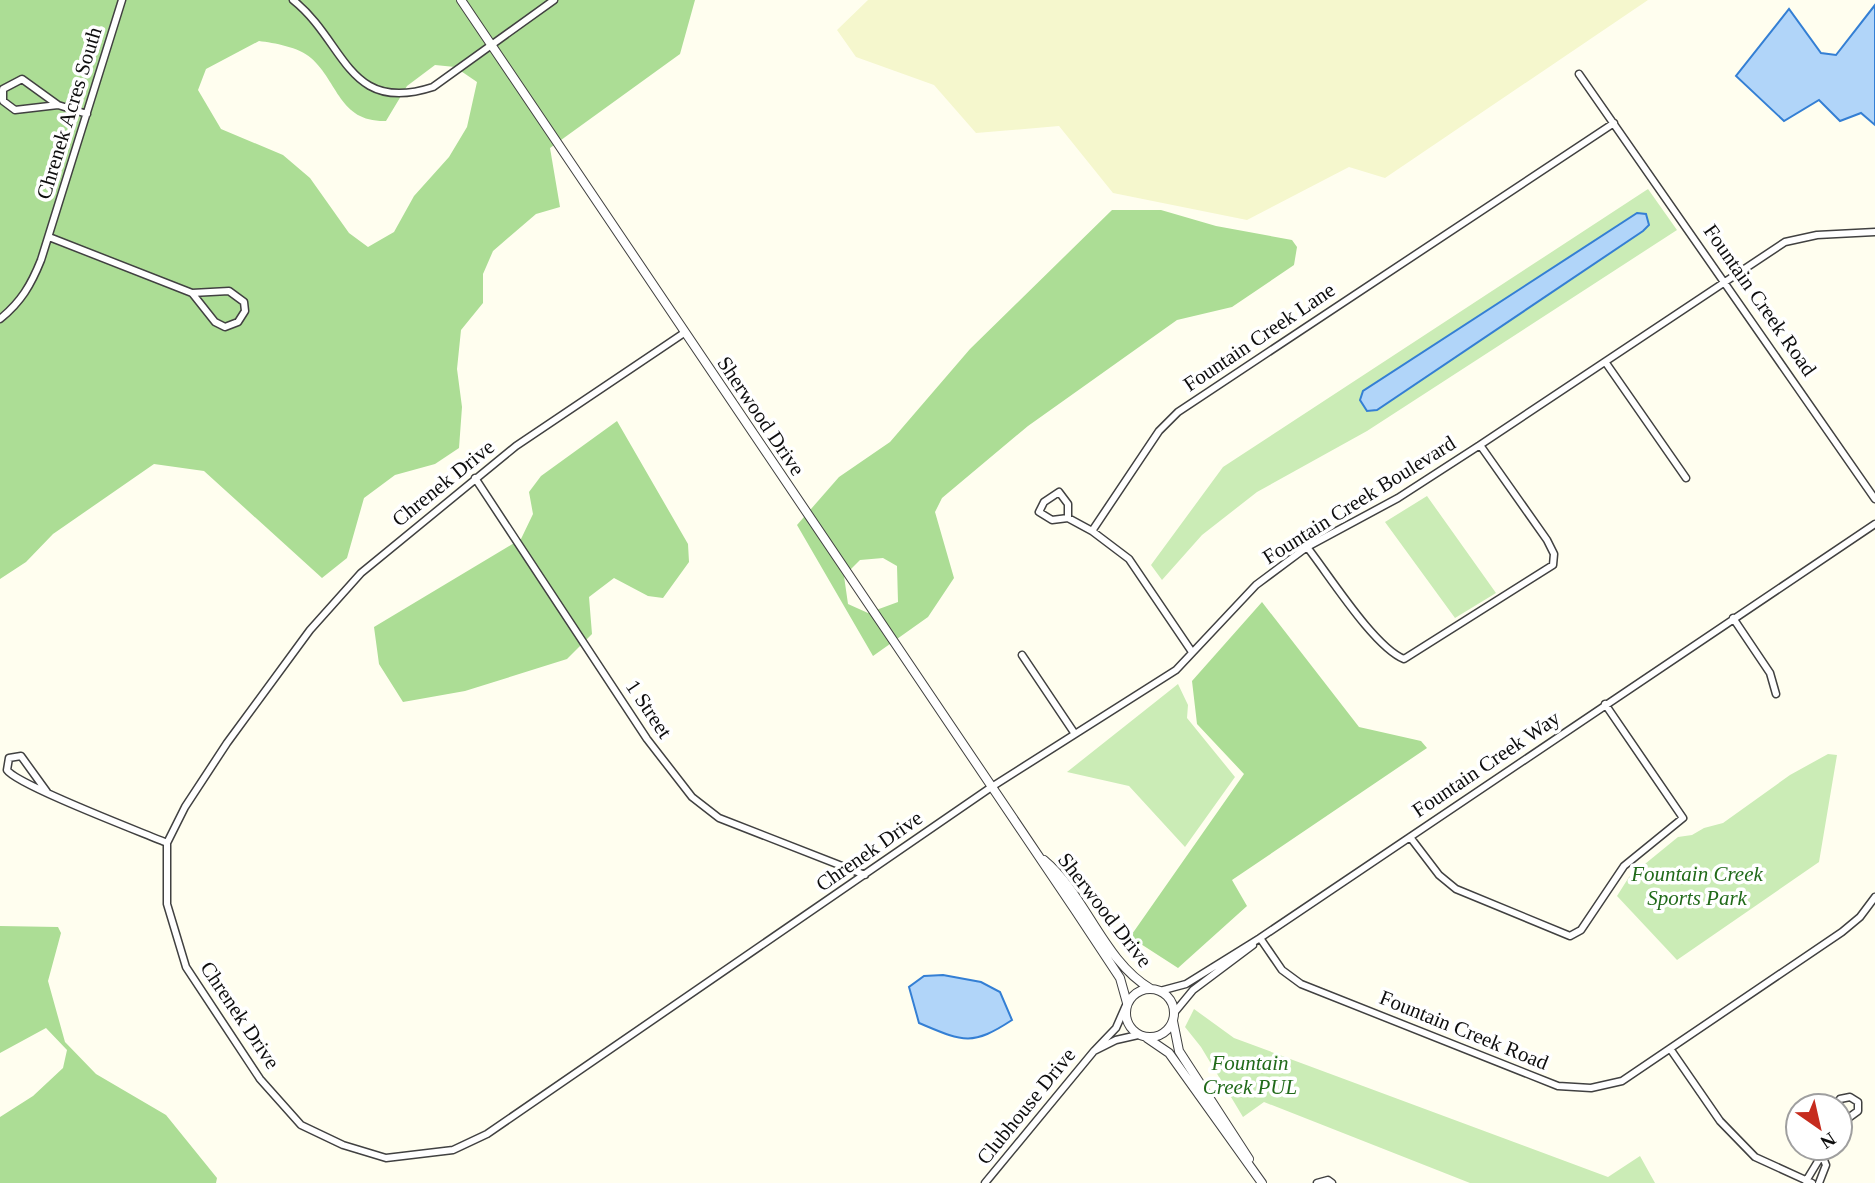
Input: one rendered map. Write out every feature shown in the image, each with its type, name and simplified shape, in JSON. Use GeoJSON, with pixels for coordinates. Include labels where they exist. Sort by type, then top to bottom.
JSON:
{"type":"FeatureCollection","features":[{"type":"Feature","properties":{"kind":"street","name":"Chrenek Acres South"},"geometry":{"type":"LineString","coordinates":[[0,319],[18,305],[32,285],[122,0]]}},
{"type":"Feature","properties":{"kind":"street"},"geometry":{"type":"LineString","coordinates":[[293,0],[312,16],[348,67],[374,91],[412,94],[433,87],[554,0]]}},
{"type":"Feature","properties":{"kind":"street","name":"Sherwood Drive"},"geometry":{"type":"LineString","coordinates":[[461,0],[1120,978],[1127,1003]]}},
{"type":"Feature","properties":{"kind":"street","name":"Fountain Creek Road"},"geometry":{"type":"LineString","coordinates":[[1579,74],[1875,499]]}},
{"type":"Feature","properties":{"kind":"street"},"geometry":{"type":"LineString","coordinates":[[58,105],[15,110],[3,102],[3,89],[22,79],[58,105],[87,114]]}},
{"type":"Feature","properties":{"kind":"street","name":"Fountain Creek Lane"},"geometry":{"type":"LineString","coordinates":[[1092,531],[1159,431],[1178,412],[1614,123]]}},
{"type":"Feature","properties":{"kind":"street","name":"Fountain Creek Boulevard"},"geometry":{"type":"LineString","coordinates":[[990,788],[1176,670],[1255,584],[1307,547],[1398,498],[1727,283],[1785,242],[1817,235],[1875,232]]}},
{"type":"Feature","properties":{"kind":"street"},"geometry":{"type":"LineString","coordinates":[[49,237],[192,293],[229,291],[244,302],[245,312],[238,323],[225,327],[215,322],[192,293]]}},
{"type":"Feature","properties":{"kind":"street","name":"Chrenek Drive"},"geometry":{"type":"LineString","coordinates":[[684,333],[516,446],[361,573],[310,629],[208,769],[167,843],[167,904],[186,967],[260,1079],[302,1125],[343,1145],[386,1158],[453,1150],[487,1134],[990,788]]}},
{"type":"Feature","properties":{"kind":"street"},"geometry":{"type":"LineString","coordinates":[[1606,363],[1686,478]]}},
{"type":"Feature","properties":{"kind":"street"},"geometry":{"type":"LineString","coordinates":[[1307,547],[1364,622],[1394,655],[1404,659],[1553,565],[1554,554],[1547,540],[1480,445]]}},
{"type":"Feature","properties":{"kind":"street","name":"1 Street"},"geometry":{"type":"LineString","coordinates":[[475,478],[647,739],[692,797],[719,818],[865,875]]}},
{"type":"Feature","properties":{"kind":"street"},"geometry":{"type":"LineString","coordinates":[[1068,518],[1068,504],[1059,492],[1044,502],[1039,512],[1052,520],[1068,518],[1092,531],[1129,559],[1192,652]]}},
{"type":"Feature","properties":{"kind":"street","name":"Fountain Creek Way"},"geometry":{"type":"LineString","coordinates":[[1155,990],[1186,984],[1260,939],[1875,524]]}},
{"type":"Feature","properties":{"kind":"street"},"geometry":{"type":"LineString","coordinates":[[1732,618],[1770,673],[1776,694]]}},
{"type":"Feature","properties":{"kind":"street"},"geometry":{"type":"LineString","coordinates":[[1022,655],[1075,734]]}},
{"type":"Feature","properties":{"kind":"street"},"geometry":{"type":"LineString","coordinates":[[1410,837],[1439,875],[1463,893],[1570,936],[1581,930],[1624,866],[1683,818],[1605,704]]}},
{"type":"Feature","properties":{"kind":"street"},"geometry":{"type":"LineString","coordinates":[[47,792],[21,756],[9,758],[7,770],[11,776],[47,792],[167,843]]}},
{"type":"Feature","properties":{"kind":"street","name":"Sherwood Drive"},"geometry":{"type":"LineString","coordinates":[[1033,851],[1060,876],[1130,974],[1155,990]]}},
{"type":"Feature","properties":{"kind":"street","name":"Fountain Creek Road"},"geometry":{"type":"LineString","coordinates":[[1260,939],[1282,970],[1301,984],[1558,1086],[1591,1088],[1622,1081],[1671,1050],[1842,932],[1860,917],[1875,897]]}},
{"type":"Feature","properties":{"kind":"street","name":"Fountain Creek Way"},"geometry":{"type":"LineString","coordinates":[[1173,1017],[1193,990],[1238,959],[1260,939]]}},
{"type":"Feature","properties":{"kind":"street"},"geometry":{"type":"LineString","coordinates":[[1257,1174],[1174,1059],[1128,1024],[1127,1003],[1137,993],[1155,990],[1170,1000],[1176,1046],[1241,1145],[1262,1183]]}},
{"type":"Feature","properties":{"kind":"street","name":"Clubhouse Drive"},"geometry":{"type":"LineString","coordinates":[[985,1183],[1115,1028],[1127,1003]]}},
{"type":"Feature","properties":{"kind":"street"},"geometry":{"type":"LineString","coordinates":[[1142,1036],[1163,1034],[1173,1017]]}},
{"type":"Feature","properties":{"kind":"street","name":"Clubhouse Drive"},"geometry":{"type":"LineString","coordinates":[[1094,1051],[1122,1038],[1142,1036]]}},
{"type":"Feature","properties":{"kind":"street"},"geometry":{"type":"LineString","coordinates":[[1671,1050],[1720,1122],[1755,1157],[1808,1182],[1816,1162]]}},
{"type":"Feature","properties":{"kind":"street"},"geometry":{"type":"LineString","coordinates":[[1854,1100],[1858,1102],[1858,1111],[1854,1114]]}},
{"type":"Feature","properties":{"kind":"street"},"geometry":{"type":"LineString","coordinates":[[1819,1183],[1825,1162]]}},
{"type":"Feature","properties":{"kind":"street"},"geometry":{"type":"LineString","coordinates":[[1317,1183],[1328,1180],[1332,1183]]}},
{"type":"Feature","properties":{"kind":"green space"},"geometry":{"type":"Polygon","coordinates":[[[0,0],[695,0],[680,54],[550,148],[560,207],[536,214],[493,251],[483,274],[483,303],[461,330],[457,369],[462,407],[459,448],[435,464],[395,475],[364,498],[347,558],[322,578],[204,471],[154,464],[53,534],[26,562],[0,579],[0,0]],[[259,41],[206,69],[198,90],[221,129],[283,155],[310,178],[349,233],[368,247],[394,232],[414,196],[449,157],[467,127],[477,82],[455,67],[435,65],[407,86],[386,121],[370,120],[349,108],[320,68],[306,54],[286,46],[259,41]]]}},
{"type":"Feature","properties":{"kind":"green space"},"geometry":{"type":"Polygon","coordinates":[[[868,0],[1648,0],[1385,178],[1349,167],[1247,220],[1113,193],[1059,126],[976,133],[934,85],[856,57],[837,30],[868,0]]]}},
{"type":"Feature","properties":{"kind":"green space"},"geometry":{"type":"Polygon","coordinates":[[[1648,189],[1677,230],[1367,431],[1257,492],[1202,535],[1162,580],[1151,565],[1223,467],[1648,189]]]}},
{"type":"Feature","properties":{"kind":"green space"},"geometry":{"type":"Polygon","coordinates":[[[1112,210],[1161,210],[1216,226],[1292,240],[1297,247],[1294,265],[1232,307],[1177,320],[1028,426],[942,498],[935,512],[954,578],[928,617],[873,656],[797,525],[839,477],[890,442],[970,349],[1112,210]],[[883,558],[860,560],[844,576],[848,604],[868,613],[898,602],[897,566],[883,558]]]}},
{"type":"Feature","properties":{"kind":"green space"},"geometry":{"type":"Polygon","coordinates":[[[617,421],[688,544],[689,562],[663,598],[648,596],[614,578],[589,597],[592,634],[567,659],[465,691],[403,702],[379,664],[374,627],[521,539],[533,514],[529,492],[541,476],[617,421]]]}},
{"type":"Feature","properties":{"kind":"green space"},"geometry":{"type":"Polygon","coordinates":[[[1427,496],[1496,593],[1455,618],[1385,522],[1427,496]]]}},
{"type":"Feature","properties":{"kind":"green space"},"geometry":{"type":"Polygon","coordinates":[[[1262,602],[1359,727],[1421,741],[1427,748],[1232,880],[1247,906],[1178,968],[1130,937],[1244,774],[1197,724],[1192,681],[1262,602]]]}},
{"type":"Feature","properties":{"kind":"green space"},"geometry":{"type":"Polygon","coordinates":[[[1178,684],[1188,705],[1187,718],[1235,777],[1185,847],[1129,786],[1067,772],[1178,684]]]}},
{"type":"Feature","properties":{"kind":"green space","name":"Fountain Creek Sports Park"},"geometry":{"type":"Polygon","coordinates":[[[1828,754],[1837,755],[1819,862],[1677,960],[1617,896],[1629,877],[1678,837],[1692,835],[1704,828],[1723,823],[1790,775],[1828,754]]]}},
{"type":"Feature","properties":{"kind":"green space"},"geometry":{"type":"Polygon","coordinates":[[[0,926],[58,927],[61,933],[48,981],[65,1042],[96,1074],[166,1115],[217,1178],[216,1183],[0,1183],[0,1117],[33,1096],[63,1068],[67,1050],[46,1028],[0,1053],[0,926]]]}},
{"type":"Feature","properties":{"kind":"green space","name":"Fountain Creek PUL"},"geometry":{"type":"Polygon","coordinates":[[[1194,1009],[1234,1038],[1608,1177],[1640,1156],[1655,1183],[1470,1183],[1264,1102],[1243,1117],[1201,1047],[1185,1027],[1194,1009]]]}},
{"type":"Feature","properties":{"kind":"water"},"geometry":{"type":"Polygon","coordinates":[[[1875,5],[1875,125],[1861,113],[1840,121],[1819,100],[1784,121],[1736,76],[1789,9],[1821,53],[1836,55],[1875,5]]]}},
{"type":"Feature","properties":{"kind":"water"},"geometry":{"type":"Polygon","coordinates":[[[1637,213],[1646,214],[1649,225],[1643,231],[1377,410],[1367,411],[1360,400],[1363,391],[1637,213]]]}},
{"type":"Feature","properties":{"kind":"water"},"geometry":{"type":"Polygon","coordinates":[[[943,975],[981,982],[1000,992],[1012,1020],[976,1038],[957,1037],[919,1023],[909,987],[924,976],[943,975]]]}}]}
